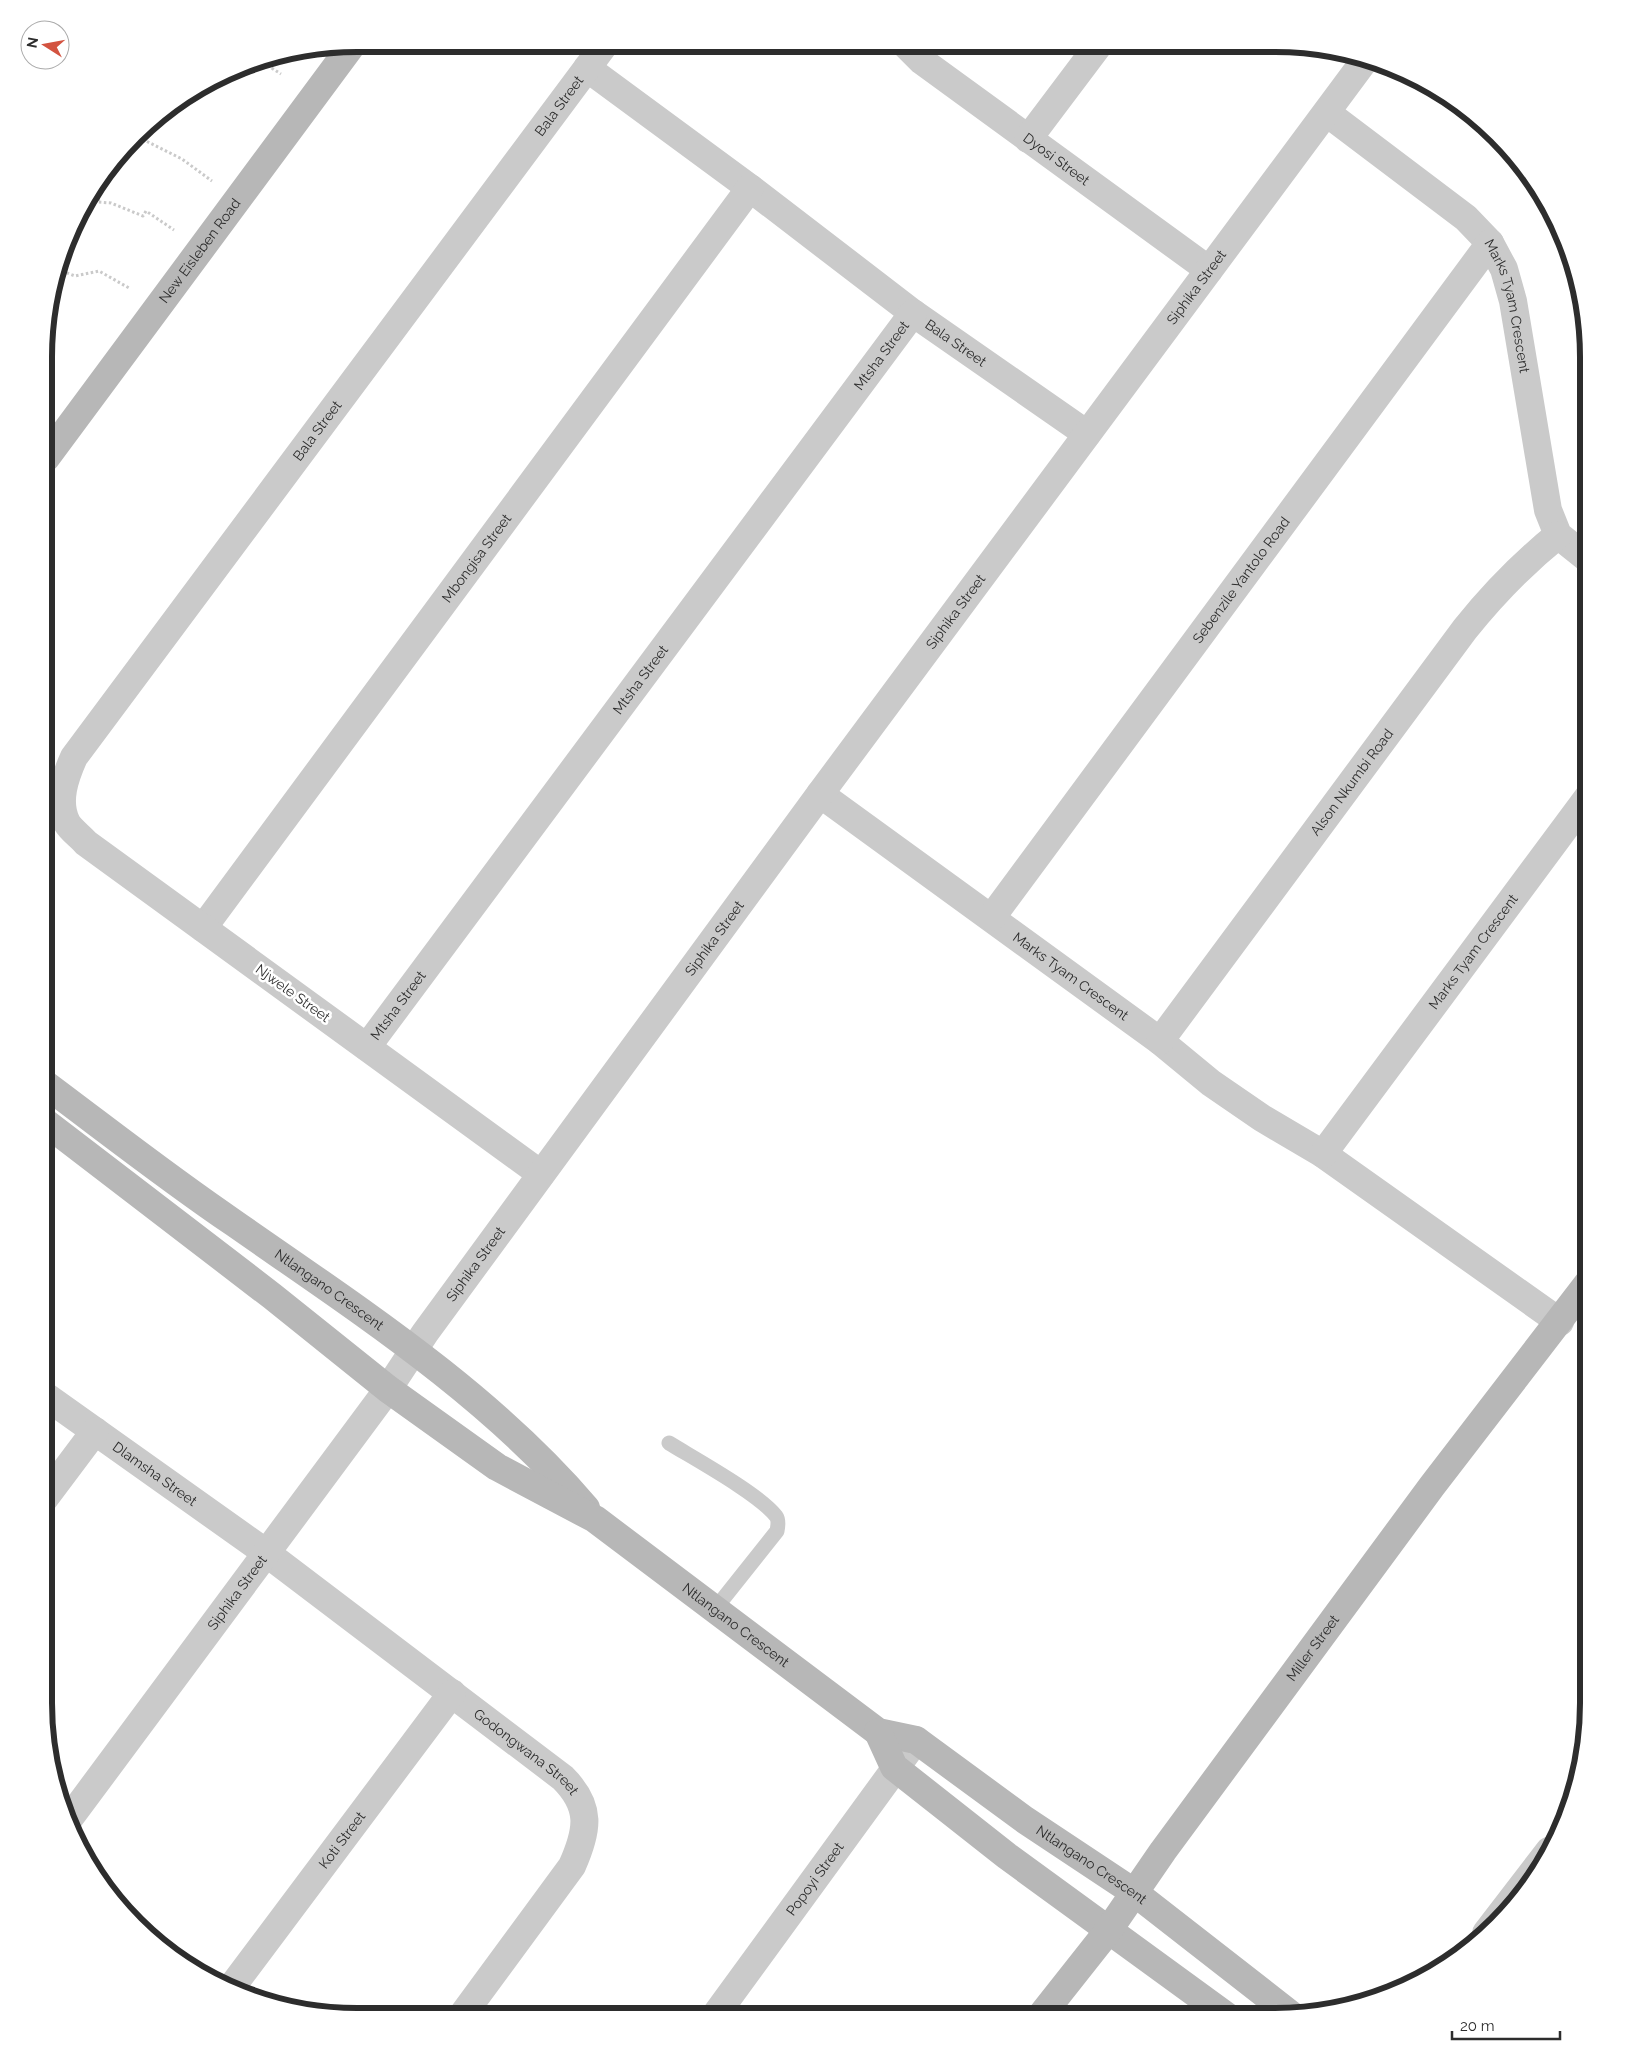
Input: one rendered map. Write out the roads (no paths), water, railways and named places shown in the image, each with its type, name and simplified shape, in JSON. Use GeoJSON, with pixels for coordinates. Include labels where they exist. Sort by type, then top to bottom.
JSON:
{"type":"FeatureCollection","features":[{"type":"Feature","properties":{"kind":"street","name":"New Eisleben Road"},"geometry":{"type":"LineString","coordinates":[[52,450],[346,53]]}},
{"type":"Feature","properties":{"kind":"street","name":"Bala Street"},"geometry":{"type":"LineString","coordinates":[[62,799],[65,777],[74,757],[599,53]]}},
{"type":"Feature","properties":{"kind":"street","name":"Dyosi Street"},"geometry":{"type":"LineString","coordinates":[[914,53],[922,61],[1028,139],[1209,270]]}},
{"type":"Feature","properties":{"kind":"street"},"geometry":{"type":"LineString","coordinates":[[1028,139],[1093,53]]}},
{"type":"Feature","properties":{"kind":"street","name":"Siphika Street"},"geometry":{"type":"LineString","coordinates":[[73,1813],[265,1552],[388,1389],[413,1351],[541,1174],[820,794],[1361,66]]}},
{"type":"Feature","properties":{"kind":"street","name":"Bala Street"},"geometry":{"type":"LineString","coordinates":[[588,68],[750,188],[913,313],[1087,434]]}},
{"type":"Feature","properties":{"kind":"street","name":"Marks Tyam Crescent"},"geometry":{"type":"LineString","coordinates":[[1327,112],[1466,218],[1490,243],[1504,269],[1513,301],[1543,487],[1558,535]]}},
{"type":"Feature","properties":{"kind":"street","name":"Mbongisa Street"},"geometry":{"type":"LineString","coordinates":[[203,928],[750,188]]}},
{"type":"Feature","properties":{"kind":"street","name":"Sebenzile Yantolo Road"},"geometry":{"type":"LineString","coordinates":[[992,917],[1490,243]]}},
{"type":"Feature","properties":{"kind":"street","name":"Mtsha Street"},"geometry":{"type":"LineString","coordinates":[[368,1047],[913,313]]}},
{"type":"Feature","properties":{"kind":"street"},"geometry":{"type":"LineString","coordinates":[[1558,535],[1580,553]]}},
{"type":"Feature","properties":{"kind":"street","name":"Alson Nkumbi Road"},"geometry":{"type":"LineString","coordinates":[[1160,1041],[1465,629],[1500,586],[1558,535]]}},
{"type":"Feature","properties":{"kind":"street","name":"Marks Tyam Crescent"},"geometry":{"type":"LineString","coordinates":[[820,794],[992,917],[1160,1041],[1211,1083],[1262,1118],[1323,1154],[1560,1322]]}},
{"type":"Feature","properties":{"kind":"street","name":"Njwele Street"},"geometry":{"type":"LineString","coordinates":[[62,799],[67,823],[86,843],[541,1174]]}},
{"type":"Feature","properties":{"kind":"street","name":"Marks Tyam Crescent"},"geometry":{"type":"LineString","coordinates":[[1323,1154],[1580,808]]}},
{"type":"Feature","properties":{"kind":"street","name":"Ntlangano Crescent"},"geometry":{"type":"LineString","coordinates":[[52,1089],[214,1210],[373,1320],[413,1351],[521,1440],[564,1482],[595,1519]]}},
{"type":"Feature","properties":{"kind":"street","name":"Ntlangano Crescent"},"geometry":{"type":"LineString","coordinates":[[52,1127],[272,1296],[388,1389],[498,1467],[595,1519],[878,1732],[916,1740],[1025,1820],[1135,1893],[1282,2008]]}},
{"type":"Feature","properties":{"kind":"street","name":"Miller Street"},"geometry":{"type":"LineString","coordinates":[[1047,2008],[1108,1931],[1163,1851],[1432,1486],[1580,1294]]}},
{"type":"Feature","properties":{"kind":"street","name":"Dlamsha Street"},"geometry":{"type":"LineString","coordinates":[[52,1401],[265,1552]]}},
{"type":"Feature","properties":{"kind":"street"},"geometry":{"type":"LineString","coordinates":[[52,1488],[94,1431]]}},
{"type":"Feature","properties":{"kind":"street","name":"Godongwana Street"},"geometry":{"type":"LineString","coordinates":[[265,1552],[563,1778],[575,1790],[582,1802],[585,1822],[579,1850],[572,1866],[467,2008]]}},
{"type":"Feature","properties":{"kind":"street","name":"Koti Street"},"geometry":{"type":"LineString","coordinates":[[235,1982],[452,1693]]}},
{"type":"Feature","properties":{"kind":"street","name":"Ntlangano Crescent"},"geometry":{"type":"LineString","coordinates":[[878,1732],[894,1767],[1007,1856],[1215,2008]]}},
{"type":"Feature","properties":{"kind":"street","name":"Popoyi Street"},"geometry":{"type":"LineString","coordinates":[[721,2008],[875,1797],[894,1767],[916,1740]]}},
{"type":"Feature","properties":{"kind":"lane"},"geometry":{"type":"LineString","coordinates":[[670,1443],[754,1497],[776,1516],[777,1531],[715,1609]]}}]}
